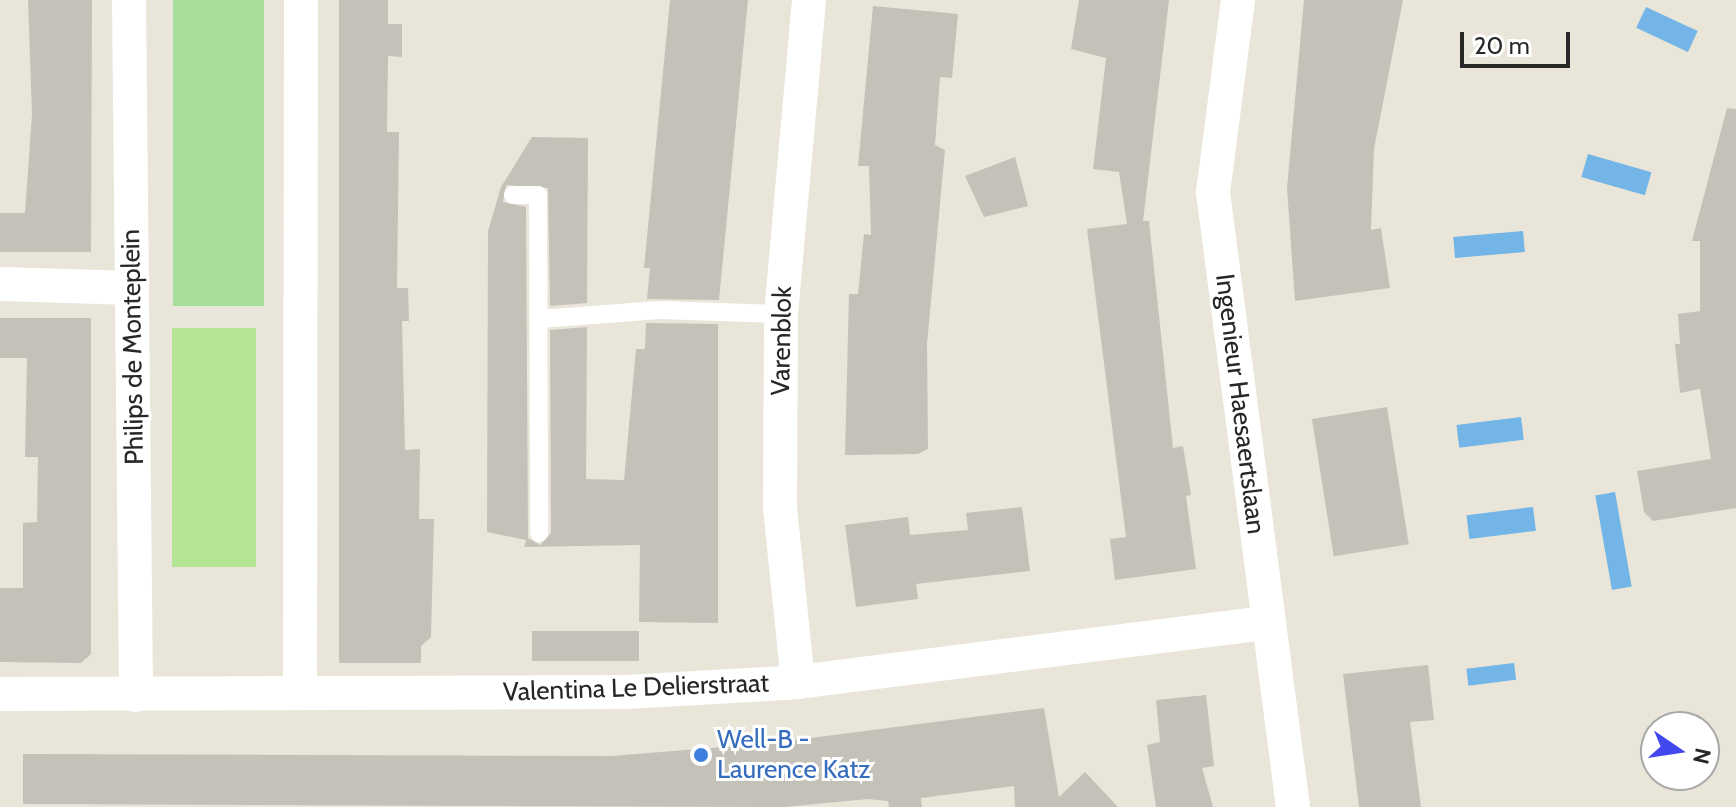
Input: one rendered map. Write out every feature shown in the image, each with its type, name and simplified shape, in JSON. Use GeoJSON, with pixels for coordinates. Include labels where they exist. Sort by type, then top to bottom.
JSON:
{"type":"FeatureCollection","features":[{"type":"Feature","properties":{"kind":"street","name":"Philips de Monteplein"},"geometry":{"type":"LineString","coordinates":[[129,0],[136,695]]}},
{"type":"Feature","properties":{"kind":"street"},"geometry":{"type":"LineString","coordinates":[[300,693],[301,0]]}},
{"type":"Feature","properties":{"kind":"street","name":"Varenblok"},"geometry":{"type":"LineString","coordinates":[[798,682],[780,509],[781,314],[809,0]]}},
{"type":"Feature","properties":{"kind":"street","name":"Ingenieur Haesaertslaan"},"geometry":{"type":"LineString","coordinates":[[1238,0],[1213,192],[1293,807]]}},
{"type":"Feature","properties":{"kind":"street"},"geometry":{"type":"LineString","coordinates":[[0,284],[132,288]]}},
{"type":"Feature","properties":{"kind":"street","name":"Valentina Le Delierstraat"},"geometry":{"type":"LineString","coordinates":[[0,694],[627,692],[798,682],[1268,623]]}},
{"type":"Feature","properties":{"kind":"lane"},"geometry":{"type":"LineString","coordinates":[[513,195],[538,195],[539,533]]}},
{"type":"Feature","properties":{"kind":"lane"},"geometry":{"type":"LineString","coordinates":[[539,319],[660,310],[781,314]]}},
{"type":"Feature","properties":{"kind":"green space"},"geometry":{"type":"Polygon","coordinates":[[[173,0],[264,0],[264,306],[173,306],[173,0]]]}},
{"type":"Feature","properties":{"kind":"green space"},"geometry":{"type":"Polygon","coordinates":[[[172,328],[256,328],[256,567],[172,567],[172,328]]]}},
{"type":"Feature","properties":{"kind":"water"},"geometry":{"type":"Polygon","coordinates":[[[1646,7],[1698,31],[1688,52],[1636,28],[1646,7]]]}},
{"type":"Feature","properties":{"kind":"water"},"geometry":{"type":"Polygon","coordinates":[[[1588,154],[1651,172],[1645,195],[1581,177],[1588,154]]]}},
{"type":"Feature","properties":{"kind":"water"},"geometry":{"type":"Polygon","coordinates":[[[1523,231],[1525,252],[1455,258],[1453,237],[1523,231]]]}},
{"type":"Feature","properties":{"kind":"water"},"geometry":{"type":"Polygon","coordinates":[[[1521,417],[1524,440],[1459,448],[1456,425],[1521,417]]]}},
{"type":"Feature","properties":{"kind":"water"},"geometry":{"type":"Polygon","coordinates":[[[1615,492],[1632,587],[1612,590],[1595,495],[1615,492]]]}},
{"type":"Feature","properties":{"kind":"water"},"geometry":{"type":"Polygon","coordinates":[[[1533,507],[1536,531],[1469,539],[1466,515],[1533,507]]]}},
{"type":"Feature","properties":{"kind":"water"},"geometry":{"type":"Polygon","coordinates":[[[1514,663],[1516,680],[1468,686],[1466,669],[1514,663]]]}},
{"type":"Feature","properties":{"kind":"building"},"geometry":{"type":"Polygon","coordinates":[[[28,0],[92,0],[91,252],[0,252],[0,213],[25,213],[32,114],[28,0]]]}},
{"type":"Feature","properties":{"kind":"building"},"geometry":{"type":"Polygon","coordinates":[[[339,0],[388,0],[388,24],[402,24],[402,57],[388,56],[387,132],[399,132],[397,288],[408,288],[409,321],[402,321],[405,450],[420,449],[419,519],[434,519],[431,637],[421,646],[421,663],[339,663],[339,0]]]}},
{"type":"Feature","properties":{"kind":"building"},"geometry":{"type":"Polygon","coordinates":[[[670,0],[748,0],[719,300],[647,299],[650,268],[644,268],[670,0]]]}},
{"type":"Feature","properties":{"kind":"building"},"geometry":{"type":"Polygon","coordinates":[[[1079,0],[1169,0],[1143,221],[1149,221],[1173,448],[1183,446],[1191,495],[1186,496],[1196,569],[1115,580],[1110,539],[1126,537],[1087,229],[1127,224],[1119,172],[1093,169],[1106,58],[1071,49],[1079,0]]]}},
{"type":"Feature","properties":{"kind":"building"},"geometry":{"type":"Polygon","coordinates":[[[1304,0],[1403,0],[1374,149],[1371,230],[1381,228],[1390,288],[1295,301],[1287,188],[1304,0]]]}},
{"type":"Feature","properties":{"kind":"building"},"geometry":{"type":"Polygon","coordinates":[[[873,6],[958,14],[952,78],[940,77],[935,145],[945,150],[927,344],[928,449],[918,454],[845,455],[849,294],[858,294],[864,234],[871,235],[869,166],[858,166],[873,6]]]}},
{"type":"Feature","properties":{"kind":"building"},"geometry":{"type":"Polygon","coordinates":[[[1727,108],[1736,109],[1736,508],[1653,521],[1644,512],[1637,471],[1711,459],[1700,389],[1680,393],[1675,344],[1680,344],[1678,314],[1700,311],[1700,241],[1692,241],[1727,108]]]}},
{"type":"Feature","properties":{"kind":"building"},"geometry":{"type":"Polygon","coordinates":[[[532,137],[588,138],[587,303],[550,306],[548,188],[506,185],[503,202],[526,207],[528,538],[540,545],[551,533],[550,330],[587,327],[586,479],[624,480],[636,349],[645,349],[646,323],[718,324],[718,623],[639,622],[640,545],[524,547],[526,540],[487,532],[488,231],[501,187],[532,137]]]}},
{"type":"Feature","properties":{"kind":"building"},"geometry":{"type":"Polygon","coordinates":[[[1015,157],[1028,206],[984,217],[965,176],[1015,157]]]}},
{"type":"Feature","properties":{"kind":"building"},"geometry":{"type":"Polygon","coordinates":[[[0,318],[91,318],[91,654],[81,663],[0,662],[0,588],[23,588],[23,523],[37,522],[38,457],[25,457],[27,358],[0,358],[0,318]]]}},
{"type":"Feature","properties":{"kind":"building"},"geometry":{"type":"Polygon","coordinates":[[[1387,407],[1409,544],[1334,556],[1312,419],[1387,407]]]}},
{"type":"Feature","properties":{"kind":"building"},"geometry":{"type":"Polygon","coordinates":[[[1022,507],[1030,571],[916,584],[918,599],[856,607],[845,525],[908,517],[910,535],[968,530],[966,513],[1022,507]]]}},
{"type":"Feature","properties":{"kind":"building"},"geometry":{"type":"Polygon","coordinates":[[[532,631],[639,631],[639,661],[532,661],[532,631]]]}},
{"type":"Feature","properties":{"kind":"building"},"geometry":{"type":"Polygon","coordinates":[[[1428,665],[1434,720],[1410,722],[1421,807],[1359,807],[1343,674],[1428,665]]]}},
{"type":"Feature","properties":{"kind":"building"},"geometry":{"type":"Polygon","coordinates":[[[1206,695],[1214,766],[1202,768],[1213,807],[1156,807],[1147,745],[1160,742],[1156,700],[1206,695]]]}},
{"type":"Feature","properties":{"kind":"building"},"geometry":{"type":"Polygon","coordinates":[[[1044,708],[1059,797],[1085,772],[1118,807],[1015,807],[1014,786],[921,798],[922,807],[889,807],[888,801],[868,799],[785,807],[23,804],[23,754],[611,756],[772,743],[1044,708]]]}},
{"type":"Feature","properties":{"kind":"place","name":"Well-B - Laurence Katz"},"geometry":{"type":"Point","coordinates":[701,755]}}]}
